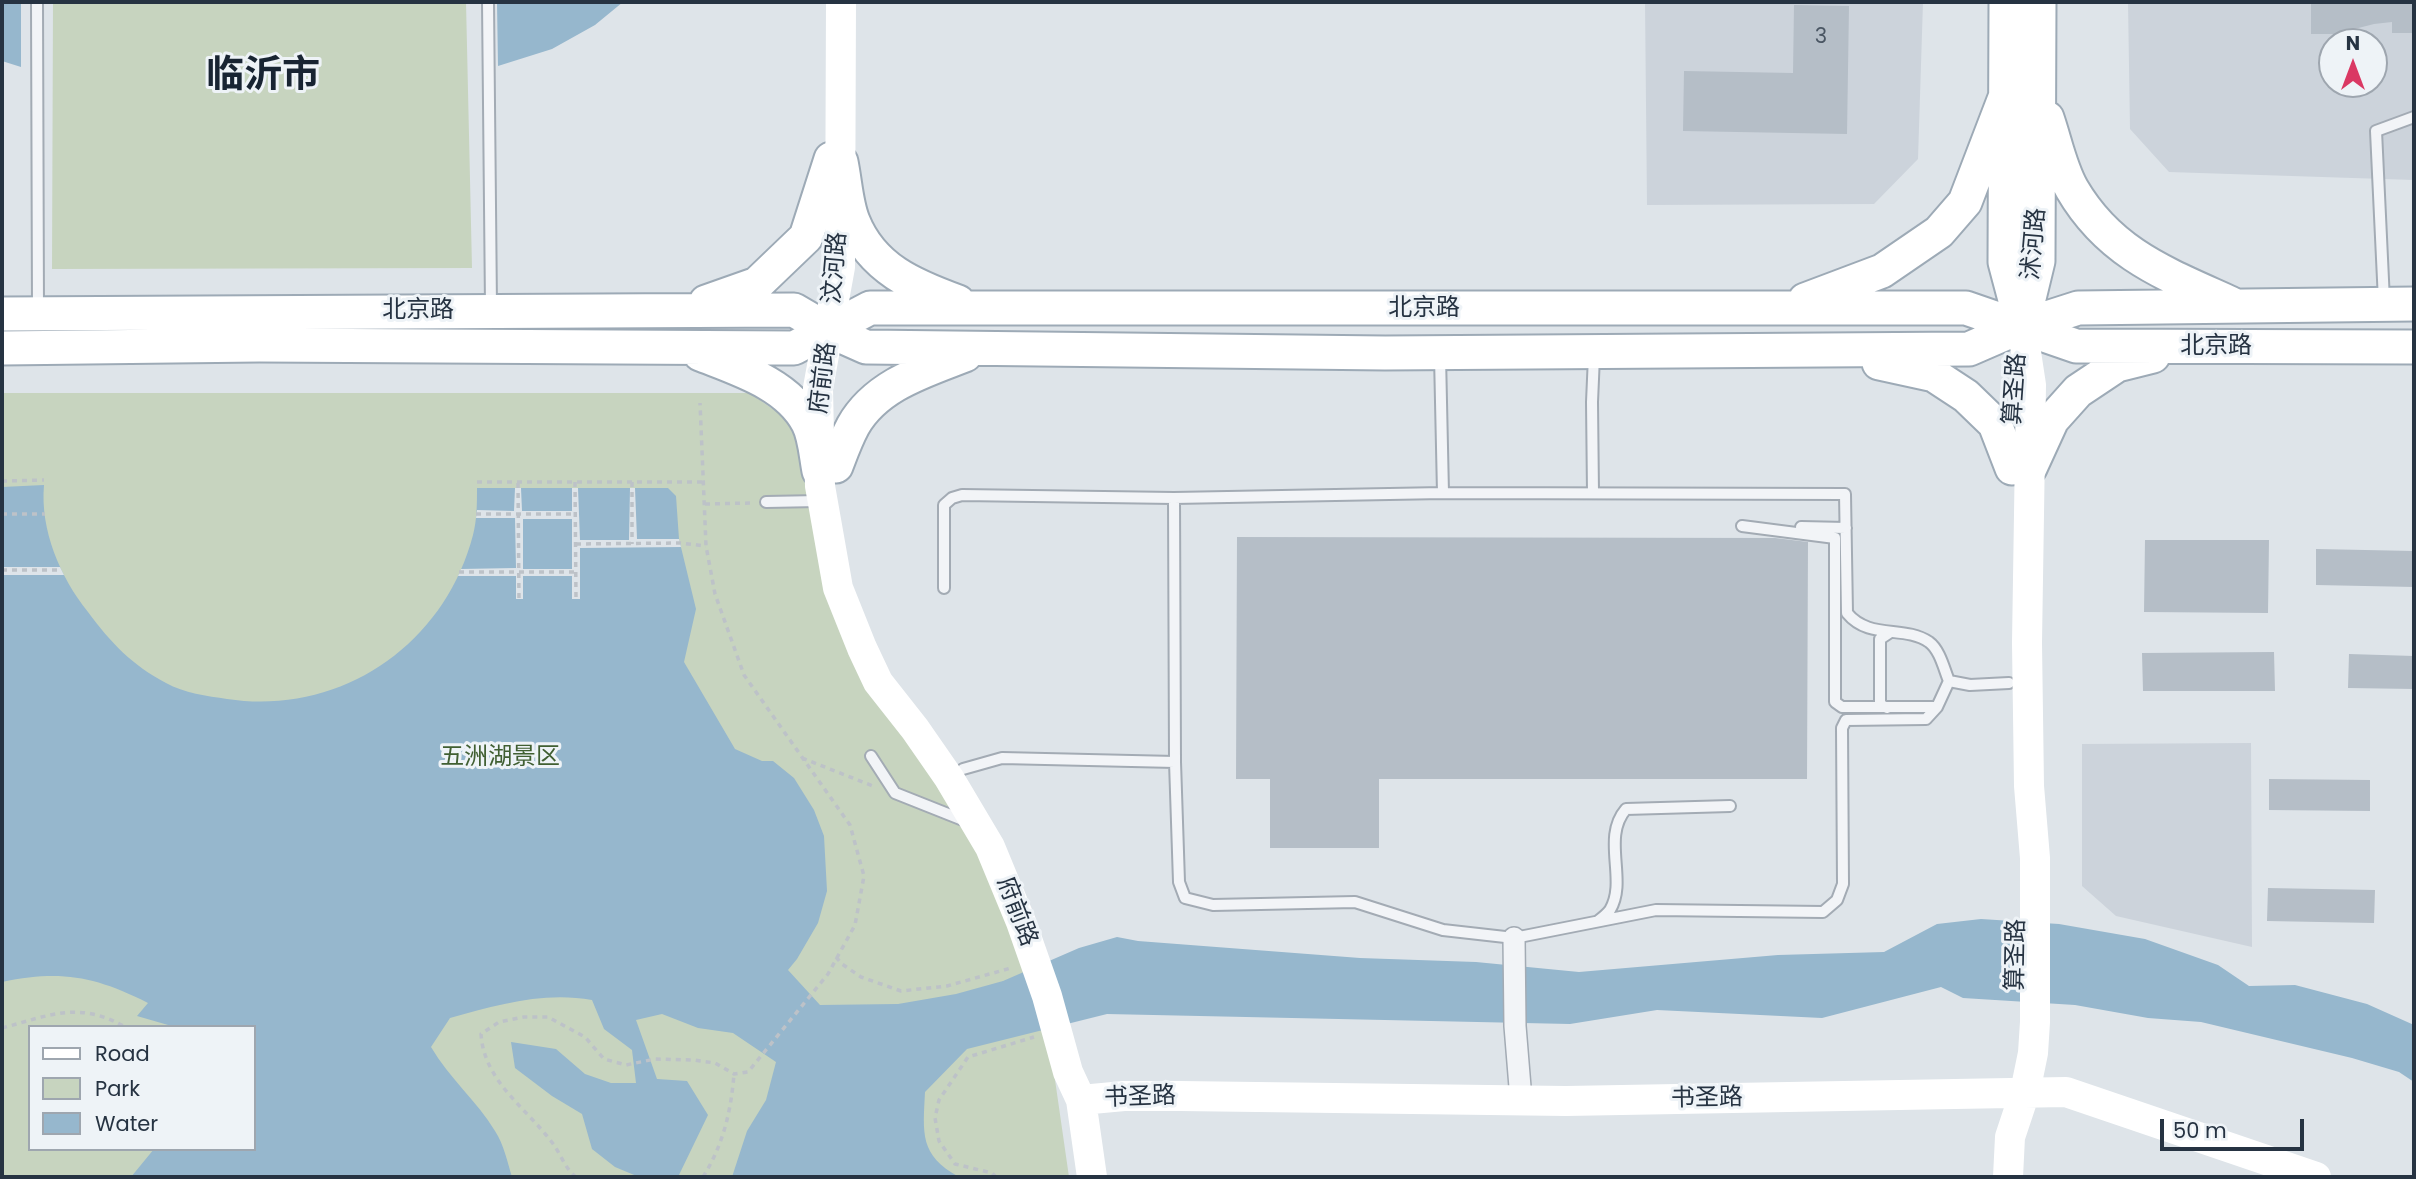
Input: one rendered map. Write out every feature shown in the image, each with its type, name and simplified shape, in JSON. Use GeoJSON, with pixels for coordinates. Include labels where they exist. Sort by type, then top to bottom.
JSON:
{"type":"FeatureCollection","features":[{"type":"Feature","properties":{"kind":"main road","name":"沭河路"},"geometry":{"type":"LineString","coordinates":[[2006,2],[2005,262],[2022,326]]}},
{"type":"Feature","properties":{"kind":"main road","name":"沭河路"},"geometry":{"type":"LineString","coordinates":[[2022,326],[2038,261],[2039,2]]}},
{"type":"Feature","properties":{"kind":"main road"},"geometry":{"type":"LineString","coordinates":[[1782,309],[1882,271],[1939,232],[1965,202],[2006,96]]}},
{"type":"Feature","properties":{"kind":"main road"},"geometry":{"type":"LineString","coordinates":[[2039,96],[2071,188],[2102,231],[2149,267],[2239,307]]}},
{"type":"Feature","properties":{"kind":"main road"},"geometry":{"type":"LineString","coordinates":[[836,161],[853,221],[878,262],[919,288],[980,310]]}},
{"type":"Feature","properties":{"kind":"main road"},"geometry":{"type":"LineString","coordinates":[[682,310],[757,284],[784,260],[806,237],[836,161]]}},
{"type":"Feature","properties":{"kind":"main road","name":"北京路"},"geometry":{"type":"LineString","coordinates":[[2,314],[793,310],[866,347],[1440,353],[1969,349],[2022,326],[2078,308],[2399,305]]}},
{"type":"Feature","properties":{"kind":"main road","name":"北京路"},"geometry":{"type":"LineString","coordinates":[[2,348],[259,345],[794,348],[870,308],[1966,308],[2076,346],[2414,347]]}},
{"type":"Feature","properties":{"kind":"main road"},"geometry":{"type":"LineString","coordinates":[[685,347],[750,374],[789,397],[808,424],[826,479]]}},
{"type":"Feature","properties":{"kind":"main road"},"geometry":{"type":"LineString","coordinates":[[1797,351],[1885,364],[1934,375],[1966,396],[1995,424],[2021,468],[2052,420],[2078,391],[2118,365],[2188,347]]}},
{"type":"Feature","properties":{"kind":"main road"},"geometry":{"type":"LineString","coordinates":[[826,479],[853,425],[873,401],[905,378],[982,349]]}},
{"type":"Feature","properties":{"kind":"street","name":"汶河路"},"geometry":{"type":"LineString","coordinates":[[831,2],[836,161]]}},
{"type":"Feature","properties":{"kind":"street","name":"汶河路"},"geometry":{"type":"LineString","coordinates":[[830,331],[822,268],[836,161],[841,2]]}},
{"type":"Feature","properties":{"kind":"street","name":"算圣路"},"geometry":{"type":"LineString","coordinates":[[2022,326],[2031,385],[2021,468],[2010,683],[2011,787],[2026,858]]}},
{"type":"Feature","properties":{"kind":"street","name":"府前路"},"geometry":{"type":"LineString","coordinates":[[830,331],[818,387],[838,588],[878,682],[949,778],[1029,919]]}},
{"type":"Feature","properties":{"kind":"street","name":"算圣路"},"geometry":{"type":"LineString","coordinates":[[2021,468],[2028,773],[2025,1022],[2015,1052],[2025,1093],[2030,1137],[2028,1177]]}},
{"type":"Feature","properties":{"kind":"street","name":"府前路"},"geometry":{"type":"LineString","coordinates":[[826,479],[842,526],[854,584],[892,673],[963,769],[1005,840],[1029,919],[1057,1042],[1081,1062],[1081,1100],[1092,1177]]}},
{"type":"Feature","properties":{"kind":"street"},"geometry":{"type":"LineString","coordinates":[[1514,944],[1515,1026],[1520,1087]]}},
{"type":"Feature","properties":{"kind":"street","name":"书圣路"},"geometry":{"type":"LineString","coordinates":[[1081,1100],[1121,1084],[1751,1086],[2001,1080],[2025,1093],[2065,1103],[2276,1177]]}},
{"type":"Feature","properties":{"kind":"street","name":"书圣路"},"geometry":{"type":"LineString","coordinates":[[1081,1100],[1124,1096],[1207,1096],[1566,1101],[2066,1092],[2316,1177]]}},
{"type":"Feature","properties":{"kind":"street"},"geometry":{"type":"LineString","coordinates":[[2008,1177],[2010,1137],[2025,1093]]}},
{"type":"Feature","properties":{"kind":"street","name":"府前路"},"geometry":{"type":"LineString","coordinates":[[1076,1177],[1074,1136],[1081,1100]]}},
{"type":"Feature","properties":{"kind":"lane"},"geometry":{"type":"LineString","coordinates":[[37,2],[38,314]]}},
{"type":"Feature","properties":{"kind":"lane"},"geometry":{"type":"LineString","coordinates":[[488,2],[491,311]]}},
{"type":"Feature","properties":{"kind":"lane"},"geometry":{"type":"LineString","coordinates":[[2399,305],[2376,131],[2414,117]]}},
{"type":"Feature","properties":{"kind":"lane"},"geometry":{"type":"LineString","coordinates":[[1593,493],[1594,352]]}},
{"type":"Feature","properties":{"kind":"lane"},"geometry":{"type":"LineString","coordinates":[[1440,353],[1443,494]]}},
{"type":"Feature","properties":{"kind":"lane"},"geometry":{"type":"LineString","coordinates":[[766,502],[826,479]]}},
{"type":"Feature","properties":{"kind":"lane"},"geometry":{"type":"LineString","coordinates":[[944,588],[944,505],[952,498],[962,495],[1174,498],[1593,493],[1845,494],[1847,613],[1854,622],[1929,642],[1937,652],[1949,681],[1937,707],[1926,719],[1846,720],[1842,728],[1843,884],[1838,900],[1823,912],[1656,910],[1514,944],[1443,930],[1355,902],[1213,905],[1185,898],[1179,882],[1175,762],[1174,498]]}},
{"type":"Feature","properties":{"kind":"lane"},"geometry":{"type":"LineString","coordinates":[[1846,528],[1742,526],[1835,538],[1835,702],[1842,707],[1937,707]]}},
{"type":"Feature","properties":{"kind":"lane"},"geometry":{"type":"LineString","coordinates":[[1887,708],[1880,704],[1880,639],[1889,633]]}},
{"type":"Feature","properties":{"kind":"lane"},"geometry":{"type":"LineString","coordinates":[[1949,681],[1970,685],[2010,683]]}},
{"type":"Feature","properties":{"kind":"lane"},"geometry":{"type":"LineString","coordinates":[[871,756],[895,793],[977,825]]}},
{"type":"Feature","properties":{"kind":"lane"},"geometry":{"type":"LineString","coordinates":[[963,769],[1002,758],[1175,762]]}},
{"type":"Feature","properties":{"kind":"lane"},"geometry":{"type":"LineString","coordinates":[[1596,923],[1610,910],[1616,894],[1615,839],[1618,819],[1626,809],[1730,806]]}},
{"type":"Feature","properties":{"kind":"path"},"geometry":{"type":"LineString","coordinates":[[576,1177],[550,1140],[490,1069],[482,1049],[481,1034],[499,1022],[524,1017],[548,1017],[585,1037],[604,1059],[626,1065],[655,1059],[694,1060],[715,1063],[734,1074],[748,1072],[828,974],[855,925],[864,876],[850,825],[744,675],[715,594],[706,546],[701,403]]}},
{"type":"Feature","properties":{"kind":"path"},"geometry":{"type":"LineString","coordinates":[[2,481],[44,480]]}},
{"type":"Feature","properties":{"kind":"path"},"geometry":{"type":"LineString","coordinates":[[477,482],[704,482]]}},
{"type":"Feature","properties":{"kind":"path"},"geometry":{"type":"LineString","coordinates":[[518,482],[519,599]]}},
{"type":"Feature","properties":{"kind":"path"},"geometry":{"type":"LineString","coordinates":[[575,482],[576,599]]}},
{"type":"Feature","properties":{"kind":"path"},"geometry":{"type":"LineString","coordinates":[[632,482],[632,544]]}},
{"type":"Feature","properties":{"kind":"path"},"geometry":{"type":"LineString","coordinates":[[705,504],[766,502]]}},
{"type":"Feature","properties":{"kind":"path"},"geometry":{"type":"LineString","coordinates":[[2,514],[45,514]]}},
{"type":"Feature","properties":{"kind":"path"},"geometry":{"type":"LineString","coordinates":[[476,514],[575,514]]}},
{"type":"Feature","properties":{"kind":"path"},"geometry":{"type":"LineString","coordinates":[[576,544],[680,543],[706,546]]}},
{"type":"Feature","properties":{"kind":"path"},"geometry":{"type":"LineString","coordinates":[[2,570],[62,570]]}},
{"type":"Feature","properties":{"kind":"path"},"geometry":{"type":"LineString","coordinates":[[459,572],[575,572]]}},
{"type":"Feature","properties":{"kind":"path"},"geometry":{"type":"LineString","coordinates":[[802,758],[851,779],[895,793]]}},
{"type":"Feature","properties":{"kind":"path"},"geometry":{"type":"LineString","coordinates":[[836,957],[861,977],[901,991],[947,986],[1013,967]]}},
{"type":"Feature","properties":{"kind":"path"},"geometry":{"type":"LineString","coordinates":[[2,1028],[44,1016],[85,1011],[122,1025]]}},
{"type":"Feature","properties":{"kind":"path"},"geometry":{"type":"LineString","coordinates":[[996,1177],[992,1173],[955,1164],[939,1140],[935,1118],[939,1100],[968,1057],[1057,1042]]}},
{"type":"Feature","properties":{"kind":"path"},"geometry":{"type":"LineString","coordinates":[[703,1177],[719,1147],[727,1124],[734,1074]]}},
{"type":"Feature","properties":{"kind":"shaded area"},"geometry":{"type":"Polygon","coordinates":[[[1645,2],[1923,2],[1918,159],[1874,204],[1647,205],[1645,2]]]}},
{"type":"Feature","properties":{"kind":"shaded area"},"geometry":{"type":"Polygon","coordinates":[[[2128,2],[2414,2],[2414,180],[2169,172],[2130,129],[2128,2]]]}},
{"type":"Feature","properties":{"kind":"shaded area"},"geometry":{"type":"Polygon","coordinates":[[[2251,743],[2252,947],[2116,916],[2082,886],[2082,744],[2251,743]]]}},
{"type":"Feature","properties":{"kind":"green space"},"geometry":{"type":"Polygon","coordinates":[[[53,2],[466,2],[472,268],[52,269],[53,2]]]}},
{"type":"Feature","properties":{"kind":"green space","name":"五洲湖景区"},"geometry":{"type":"Polygon","coordinates":[[[2,393],[750,393],[791,422],[808,475],[824,581],[984,852],[1050,1045],[1069,1177],[2,1177],[2,393]]]}},
{"type":"Feature","properties":{"kind":"water"},"geometry":{"type":"Polygon","coordinates":[[[2,2],[21,2],[21,67],[2,61],[2,2]]]}},
{"type":"Feature","properties":{"kind":"water"},"geometry":{"type":"Polygon","coordinates":[[[497,2],[623,2],[595,25],[552,49],[498,66],[497,2]]]}},
{"type":"Feature","properties":{"kind":"water"},"geometry":{"type":"Polygon","coordinates":[[[44,485],[45,519],[49,536],[69,584],[97,623],[132,661],[166,683],[188,692],[227,699],[269,701],[309,696],[347,684],[382,665],[412,640],[438,610],[459,575],[473,535],[477,488],[668,488],[676,496],[679,539],[696,609],[684,662],[735,749],[762,761],[773,761],[794,778],[814,810],[824,836],[827,891],[818,923],[788,970],[820,1005],[898,1004],[956,994],[1003,981],[1079,948],[1117,937],[1138,941],[1360,958],[1476,962],[1579,972],[1778,955],[1884,952],[1937,924],[1981,919],[2059,924],[2145,939],[2218,965],[2249,986],[2295,985],[2367,1004],[2414,1025],[2414,1082],[2399,1072],[2352,1058],[2201,1022],[2148,1018],[2075,1005],[1963,998],[1941,987],[1822,1018],[1657,1010],[1570,1024],[1107,1014],[967,1049],[925,1092],[926,1142],[937,1160],[959,1177],[732,1177],[747,1131],[766,1100],[776,1062],[733,1033],[698,1028],[662,1014],[636,1020],[657,1079],[687,1081],[708,1115],[678,1177],[639,1177],[615,1167],[592,1149],[582,1114],[552,1096],[515,1068],[511,1042],[556,1049],[585,1074],[611,1083],[636,1083],[632,1050],[604,1029],[592,1000],[556,997],[502,1004],[450,1018],[431,1047],[495,1131],[512,1177],[131,1177],[152,1151],[256,1151],[256,1025],[168,1025],[137,1016],[148,1003],[94,981],[60,976],[2,982],[2,487],[44,485]]]}},
{"type":"Feature","properties":{"kind":"pier"},"geometry":{"type":"Polygon","coordinates":[[[515,488],[521,488],[522,511],[572,511],[572,488],[578,488],[580,540],[629,540],[630,488],[635,488],[637,539],[679,539],[681,547],[580,548],[580,599],[572,599],[572,576],[523,576],[523,599],[516,599],[516,576],[458,576],[461,569],[516,568],[515,518],[476,518],[477,510],[514,511],[515,488]],[[523,519],[523,569],[572,569],[572,519],[523,519]]]}},
{"type":"Feature","properties":{"kind":"pier"},"geometry":{"type":"Polygon","coordinates":[[[2,567],[60,567],[64,575],[2,575],[2,567]]]}},
{"type":"Feature","properties":{"kind":"building"},"geometry":{"type":"Polygon","coordinates":[[[2311,2],[2414,2],[2414,33],[2392,33],[2392,22],[2358,28],[2318,28],[2318,34],[2311,34],[2311,2]]]}},
{"type":"Feature","properties":{"kind":"building"},"geometry":{"type":"Polygon","coordinates":[[[1794,5],[1849,6],[1847,134],[1683,131],[1684,71],[1793,73],[1794,5]]]}},
{"type":"Feature","properties":{"kind":"building"},"geometry":{"type":"Polygon","coordinates":[[[1237,537],[1775,538],[1808,542],[1807,779],[1379,779],[1379,848],[1270,848],[1270,779],[1236,779],[1237,537]]]}},
{"type":"Feature","properties":{"kind":"building"},"geometry":{"type":"Polygon","coordinates":[[[2145,540],[2269,540],[2268,613],[2144,612],[2145,540]]]}},
{"type":"Feature","properties":{"kind":"building"},"geometry":{"type":"Polygon","coordinates":[[[2316,549],[2414,551],[2414,587],[2316,585],[2316,549]]]}},
{"type":"Feature","properties":{"kind":"building"},"geometry":{"type":"Polygon","coordinates":[[[2274,652],[2275,691],[2143,691],[2142,653],[2274,652]]]}},
{"type":"Feature","properties":{"kind":"building"},"geometry":{"type":"Polygon","coordinates":[[[2349,654],[2414,656],[2414,689],[2348,688],[2349,654]]]}},
{"type":"Feature","properties":{"kind":"building"},"geometry":{"type":"Polygon","coordinates":[[[2269,779],[2370,780],[2370,811],[2269,810],[2269,779]]]}},
{"type":"Feature","properties":{"kind":"building"},"geometry":{"type":"Polygon","coordinates":[[[2268,888],[2375,890],[2374,923],[2267,921],[2268,888]]]}},
{"type":"Feature","properties":{"kind":"district","name":"临沂市"},"geometry":{"type":"Point","coordinates":[263,77]}}]}
